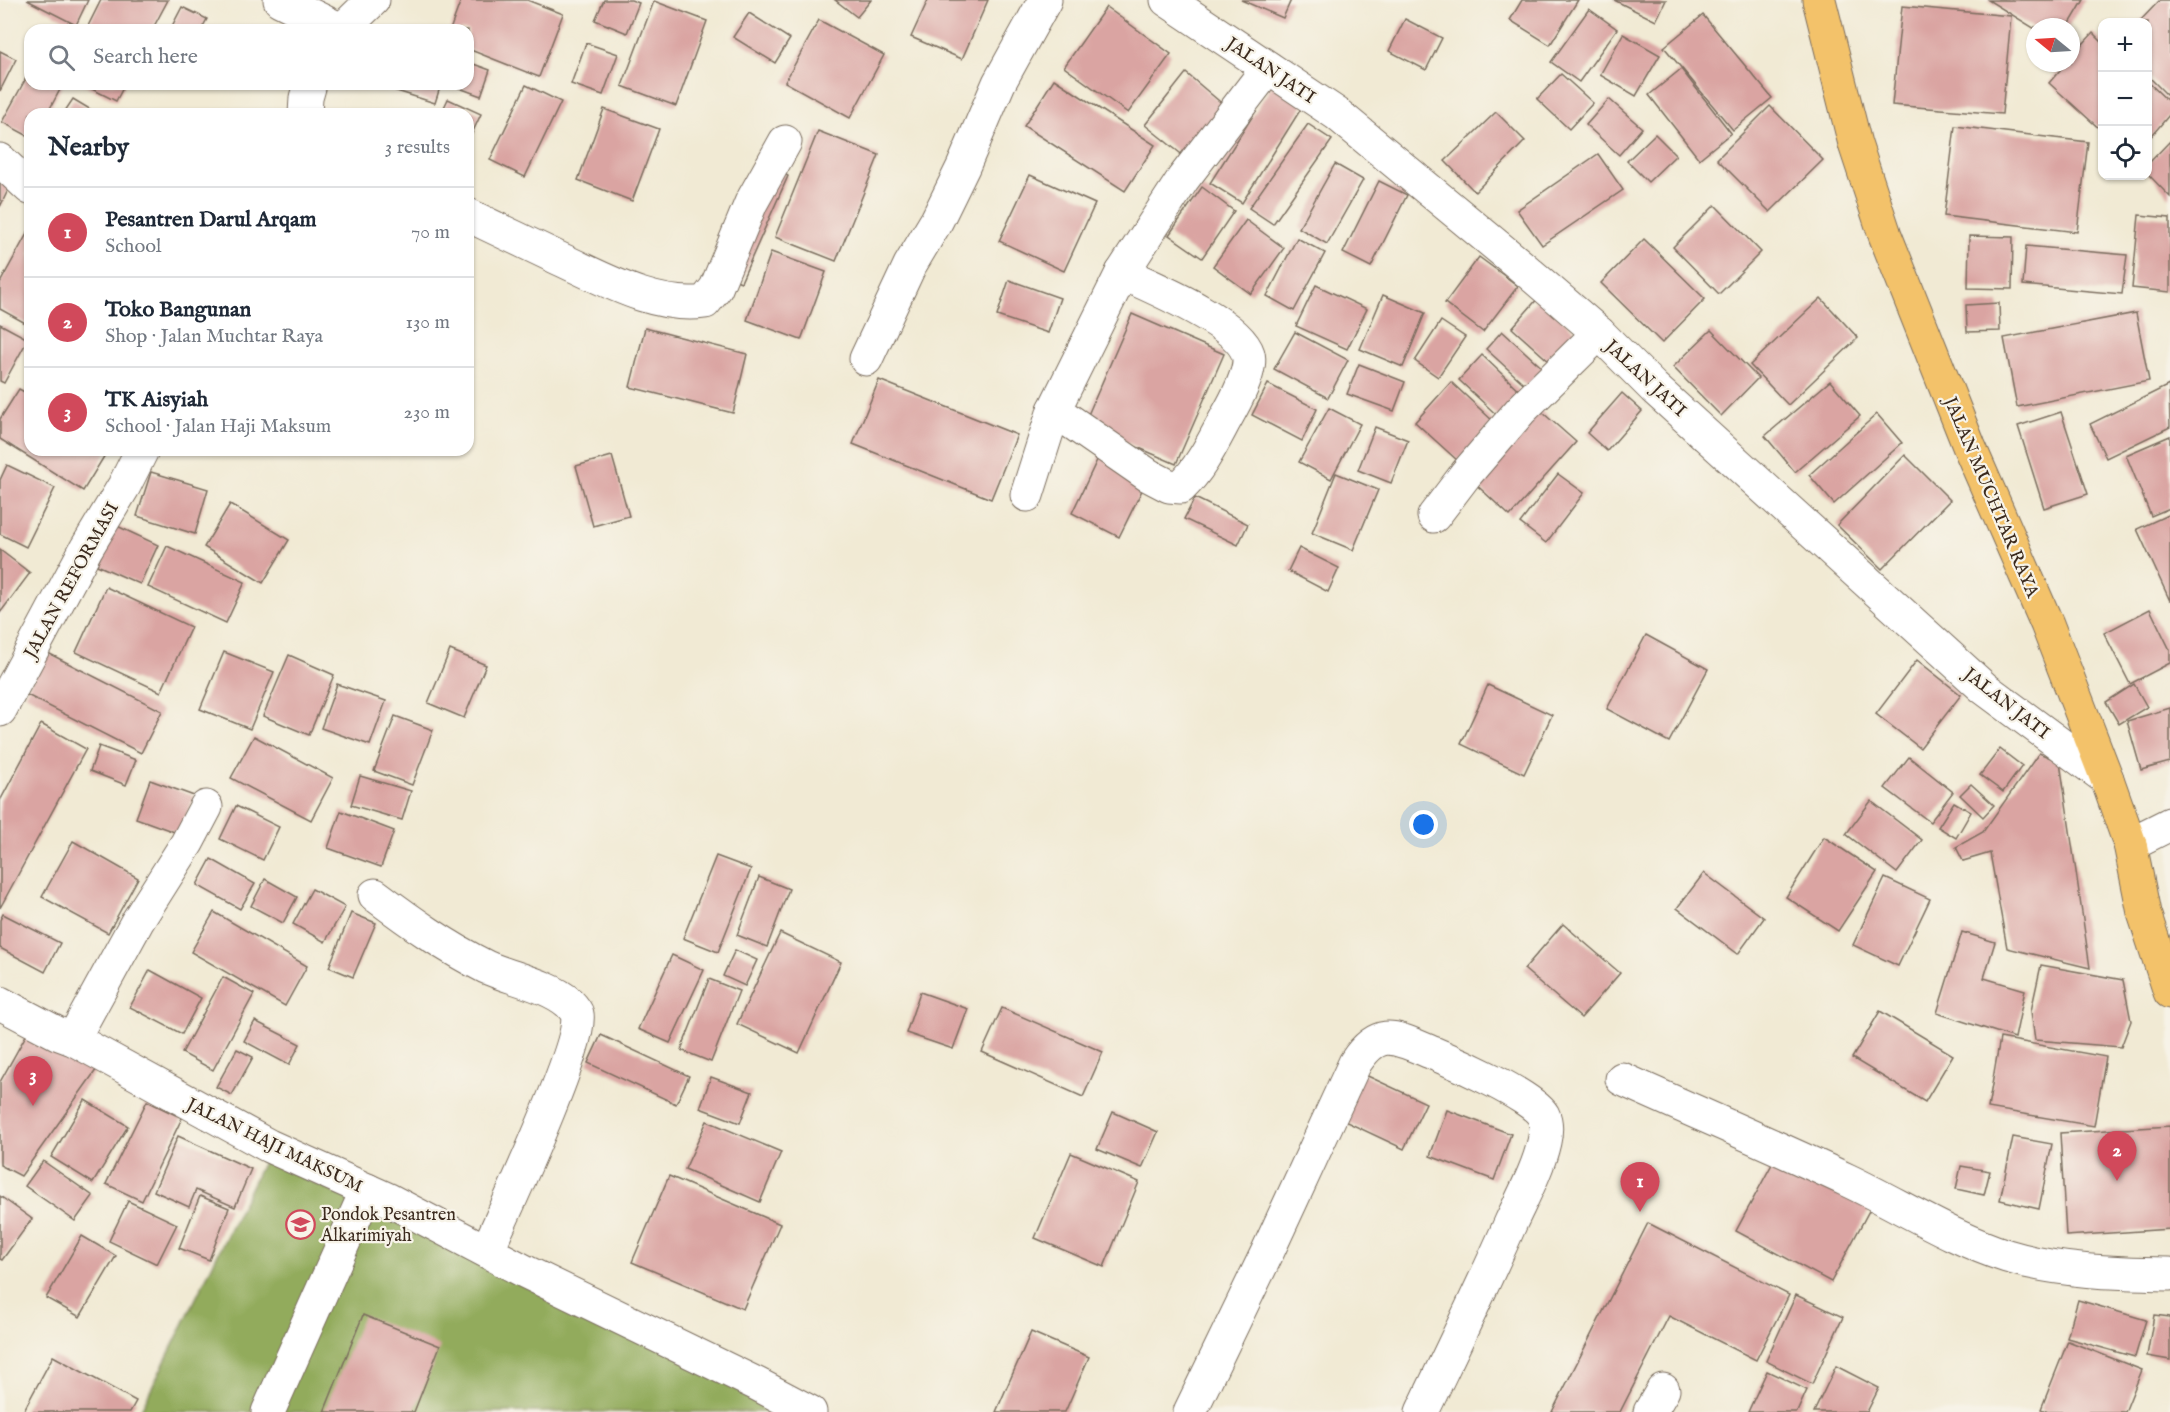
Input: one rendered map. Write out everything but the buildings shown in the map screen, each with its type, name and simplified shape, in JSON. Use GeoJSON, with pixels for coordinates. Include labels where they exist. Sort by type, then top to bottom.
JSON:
{"type":"FeatureCollection","features":[{"type":"Feature","properties":{"kind":"highway","name":"JALAN MUCHTAR RAYA"},"geometry":{"type":"LineString","coordinates":[[1819,0],[1855,144],[1885,235],[1969,446],[2047,624],[2107,779],[2130,844],[2144,913],[2170,992]]}},
{"type":"Feature","properties":{"kind":"street"},"geometry":{"type":"LineString","coordinates":[[280,0],[329,24]]}},
{"type":"Feature","properties":{"kind":"street"},"geometry":{"type":"LineString","coordinates":[[347,24],[373,0]]}},
{"type":"Feature","properties":{"kind":"street"},"geometry":{"type":"LineString","coordinates":[[866,359],[910,265],[937,220],[963,167],[999,83],[1046,0]]}},
{"type":"Feature","properties":{"kind":"street","name":"JALAN JATI"},"geometry":{"type":"LineString","coordinates":[[1167,0],[1337,114],[1520,264],[1599,333],[1654,388],[1984,688],[2107,779]]}},
{"type":"Feature","properties":{"kind":"street"},"geometry":{"type":"LineString","coordinates":[[1028,495],[1054,410],[1122,273],[1183,179],[1268,68]]}},
{"type":"Feature","properties":{"kind":"street"},"geometry":{"type":"LineString","coordinates":[[306,108],[308,90]]}},
{"type":"Feature","properties":{"kind":"street"},"geometry":{"type":"LineString","coordinates":[[474,218],[631,290],[662,300],[692,304],[705,302],[716,288],[751,203],[785,142]]}},
{"type":"Feature","properties":{"kind":"street"},"geometry":{"type":"LineString","coordinates":[[0,160],[24,182]]}},
{"type":"Feature","properties":{"kind":"street"},"geometry":{"type":"LineString","coordinates":[[1054,410],[1148,475],[1169,486],[1181,487],[1192,477],[1235,402],[1248,367],[1248,354],[1236,334],[1173,297],[1122,273]]}},
{"type":"Feature","properties":{"kind":"street"},"geometry":{"type":"LineString","coordinates":[[1434,516],[1466,474],[1521,410],[1599,333]]}},
{"type":"Feature","properties":{"kind":"street","name":"JALAN REFORMASI"},"geometry":{"type":"LineString","coordinates":[[0,710],[86,549],[124,486],[139,456]]}},
{"type":"Feature","properties":{"kind":"street"},"geometry":{"type":"LineString","coordinates":[[74,1040],[137,922],[187,843],[206,807]]}},
{"type":"Feature","properties":{"kind":"street"},"geometry":{"type":"LineString","coordinates":[[2130,844],[2170,824]]}},
{"type":"Feature","properties":{"kind":"street"},"geometry":{"type":"LineString","coordinates":[[375,895],[427,934],[485,966],[558,995],[570,1004],[577,1014],[573,1041],[558,1088],[487,1251]]}},
{"type":"Feature","properties":{"kind":"street","name":"JALAN HAJI MAKSUM"},"geometry":{"type":"LineString","coordinates":[[0,1003],[74,1040],[269,1146],[368,1190],[810,1412]]}},
{"type":"Feature","properties":{"kind":"street"},"geometry":{"type":"LineString","coordinates":[[1190,1412],[1355,1063],[1366,1047],[1375,1040],[1386,1038],[1438,1055],[1511,1091],[1536,1106],[1544,1117],[1546,1127],[1544,1143],[1534,1170],[1491,1268],[1422,1412]]}},
{"type":"Feature","properties":{"kind":"street"},"geometry":{"type":"LineString","coordinates":[[1622,1079],[1847,1180],[1935,1225],[2009,1256],[2068,1268],[2170,1274]]}},
{"type":"Feature","properties":{"kind":"street"},"geometry":{"type":"LineString","coordinates":[[268,1412],[368,1190]]}},
{"type":"Feature","properties":{"kind":"green space"},"geometry":{"type":"Polygon","coordinates":[[[264,1160],[814,1412],[140,1412],[264,1160]]]}},
{"type":"Feature","properties":{"kind":"place","name":"TK Aisyiah"},"geometry":{"type":"Point","coordinates":[33,1106]}},
{"type":"Feature","properties":{"kind":"place","name":"Toko Bangunan"},"geometry":{"type":"Point","coordinates":[2117,1181]}},
{"type":"Feature","properties":{"kind":"place","name":"Pesantren Darul Arqam"},"geometry":{"type":"Point","coordinates":[1640,1212]}},
{"type":"Feature","properties":{"kind":"place","name":"Pondok Pesantren Alkarimiyah"},"geometry":{"type":"Point","coordinates":[300,1224]}}]}
